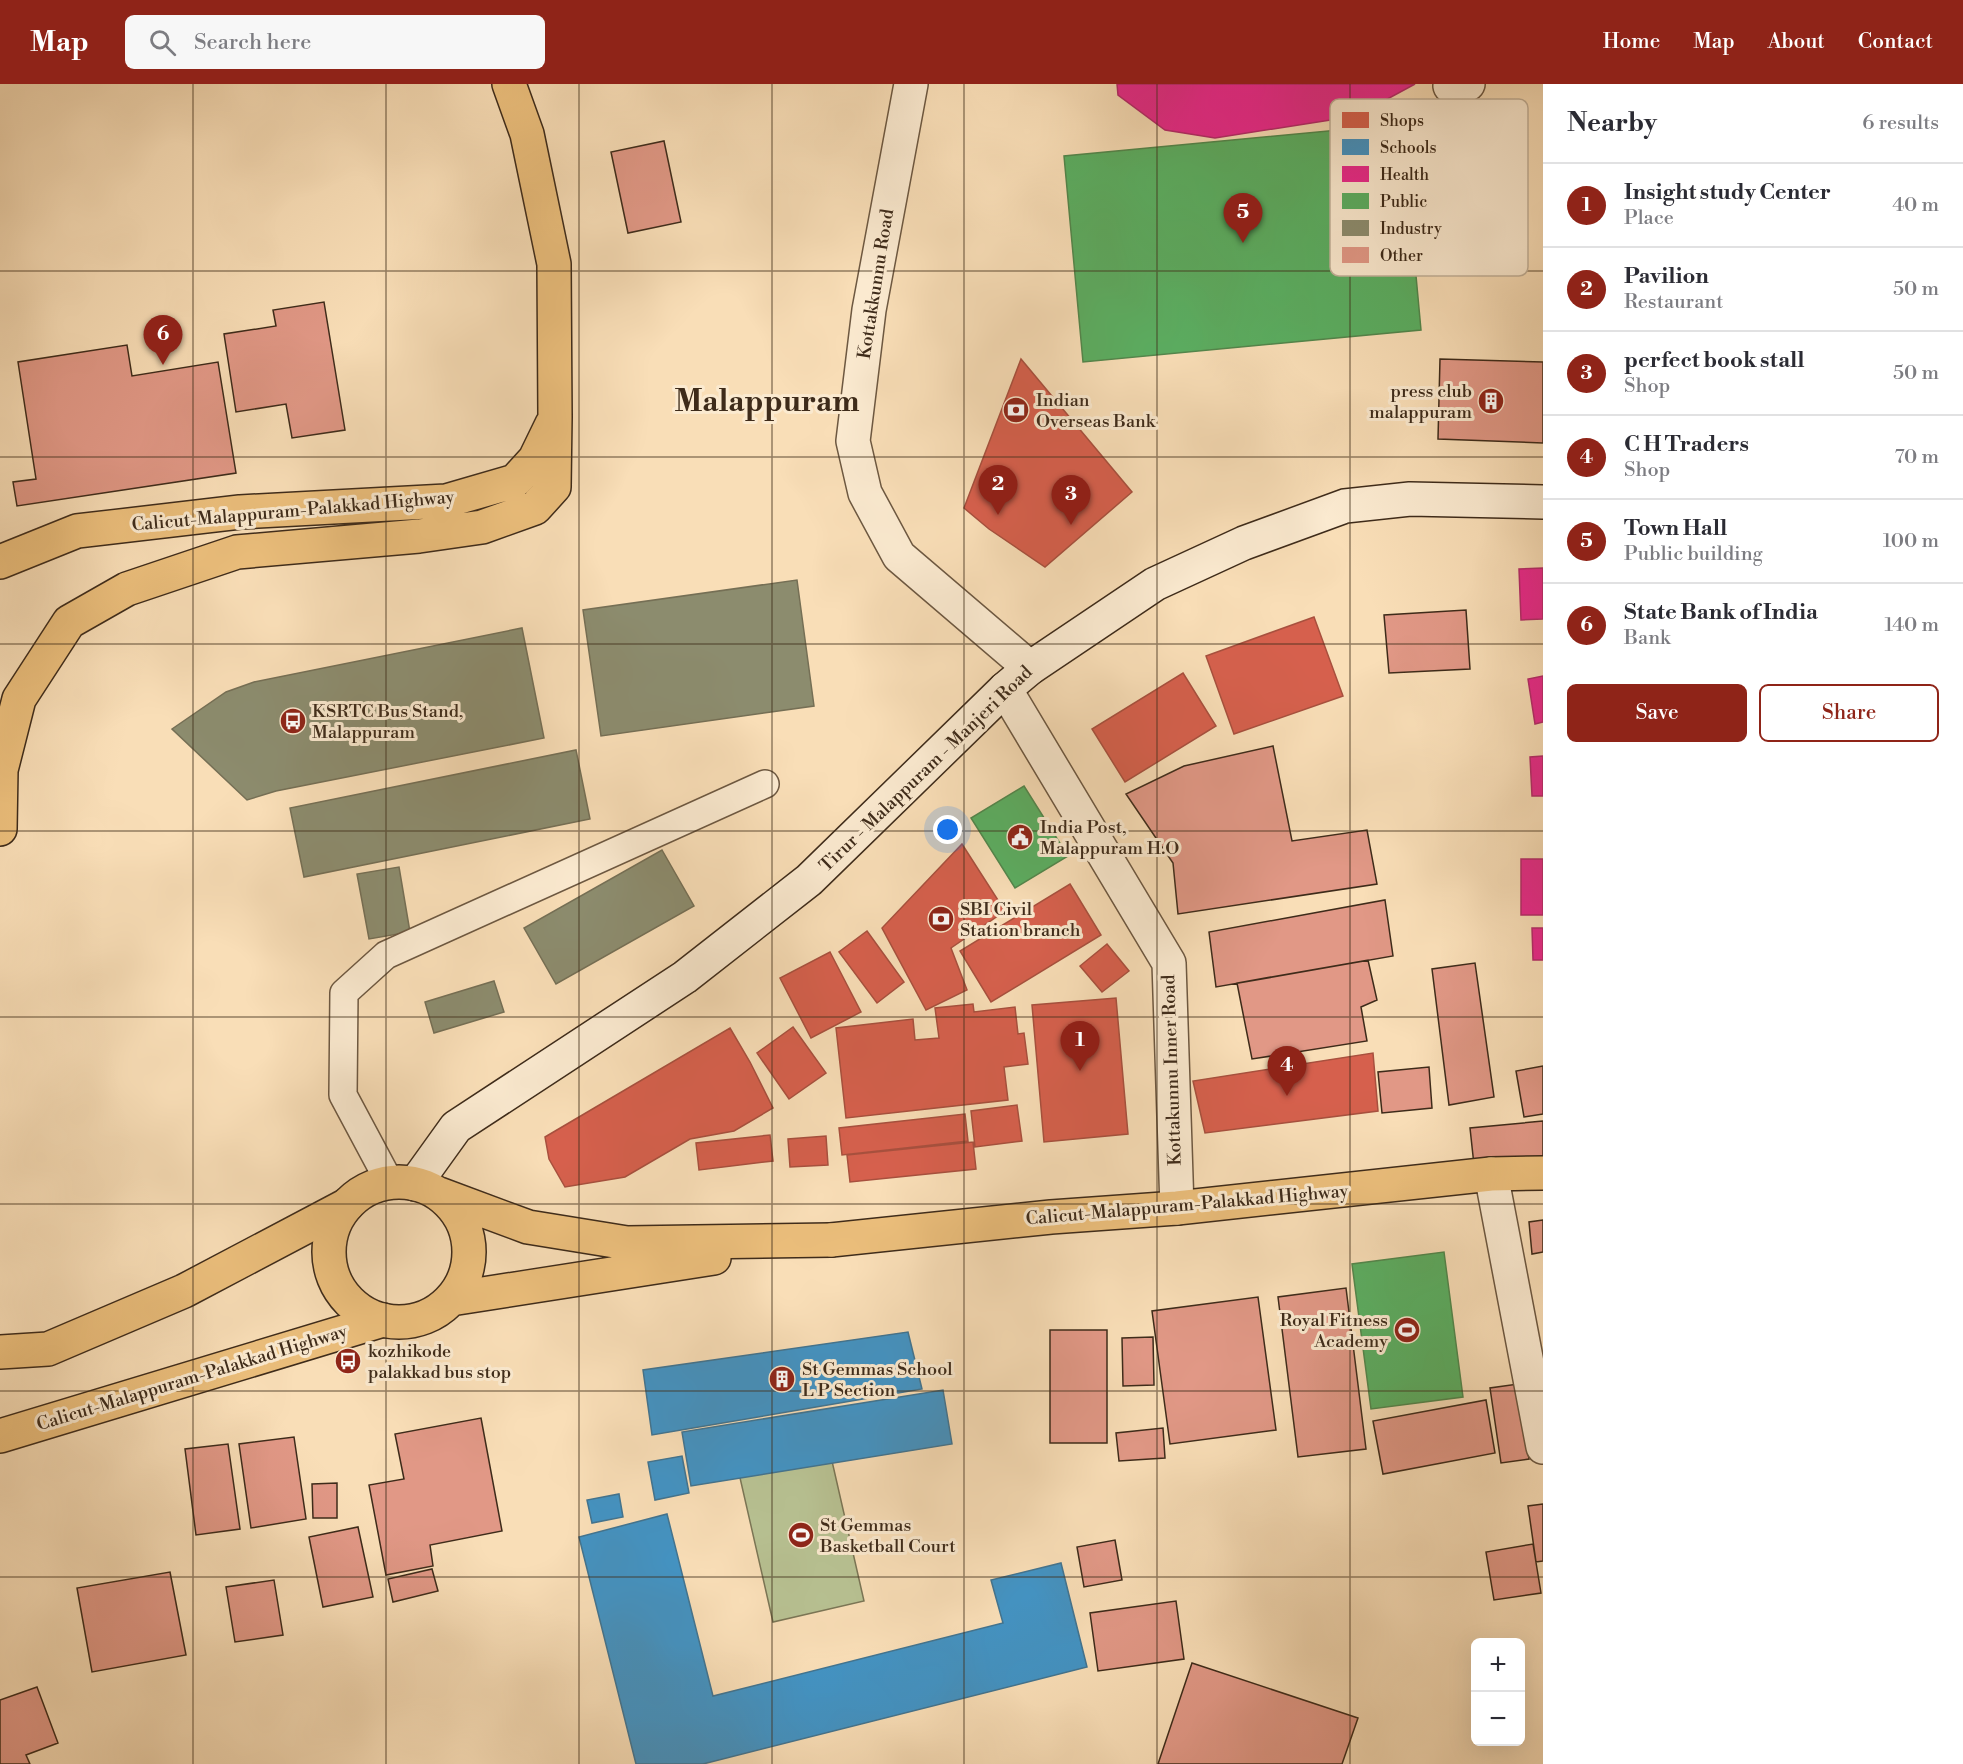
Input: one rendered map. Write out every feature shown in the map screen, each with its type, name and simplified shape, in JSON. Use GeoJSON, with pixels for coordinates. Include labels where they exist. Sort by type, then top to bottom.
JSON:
{"type":"FeatureCollection","features":[{"type":"Feature","properties":{"kind":"main road","name":"Calicut-Malappuram-Palakkad Highway"},"geometry":{"type":"LineString","coordinates":[[0,829],[1,770],[19,699],[69,622],[127,589],[237,552],[419,536],[482,527],[535,508],[554,487],[554,264],[527,134],[509,84]]}},
{"type":"Feature","properties":{"kind":"main road","name":"Calicut-Malappuram-Palakkad Highway"},"geometry":{"type":"LineString","coordinates":[[0,562],[77,531],[240,512],[446,501],[515,481],[535,459],[555,417]]}},
{"type":"Feature","properties":{"kind":"main road","name":"Calicut-Malappuram-Palakkad Highway"},"geometry":{"type":"LineString","coordinates":[[451,1299],[831,1240],[1039,1218],[1177,1208],[1491,1174],[1543,1173]]}},
{"type":"Feature","properties":{"kind":"main road","name":"Calicut-Malappuram-Palakkad Highway"},"geometry":{"type":"LineString","coordinates":[[414,1186],[528,1227],[627,1243],[831,1240]]}},
{"type":"Feature","properties":{"kind":"main road"},"geometry":{"type":"LineString","coordinates":[[414,1186],[452,1206],[463,1223],[469,1243],[468,1263],[462,1283],[451,1299],[432,1314],[408,1321],[383,1320],[361,1311],[343,1295],[332,1274],[329,1250],[334,1225],[347,1205],[359,1194],[414,1186]]}},
{"type":"Feature","properties":{"kind":"main road"},"geometry":{"type":"LineString","coordinates":[[0,1352],[48,1349],[184,1291],[347,1205]]}},
{"type":"Feature","properties":{"kind":"main road","name":"Calicut-Malappuram-Palakkad Highway"},"geometry":{"type":"LineString","coordinates":[[0,1436],[383,1320]]}},
{"type":"Feature","properties":{"kind":"street","name":"Kottakkunnu Road"},"geometry":{"type":"LineString","coordinates":[[911,84],[869,310],[853,441],[865,493],[899,556],[1030,668]]}},
{"type":"Feature","properties":{"kind":"street","name":"Tirur - Malappuram - Manjeri Road"},"geometry":{"type":"LineString","coordinates":[[414,1186],[456,1127],[685,977],[809,880],[1005,689],[1030,668],[1155,584],[1244,543],[1346,506],[1410,499],[1543,502]]}},
{"type":"Feature","properties":{"kind":"street","name":"Kottakunnu Inner Road"},"geometry":{"type":"LineString","coordinates":[[1005,689],[1169,963],[1177,1208]]}},
{"type":"Feature","properties":{"kind":"street"},"geometry":{"type":"LineString","coordinates":[[1491,1174],[1543,1447]]}},
{"type":"Feature","properties":{"kind":"lane"},"geometry":{"type":"LineString","coordinates":[[414,1186],[343,1095],[344,993],[386,955],[765,784]]}},
{"type":"Feature","properties":{"kind":"green space","name":"St Gemmas Basketball Court"},"geometry":{"type":"Polygon","coordinates":[[[829,1448],[864,1601],[773,1622],[738,1469],[829,1448]]]}},
{"type":"Feature","properties":{"kind":"building: Shops"},"geometry":{"type":"Polygon","coordinates":[[[1021,359],[1132,492],[1045,567],[989,529],[964,508],[1021,359]]]}},
{"type":"Feature","properties":{"kind":"building: Shops"},"geometry":{"type":"Polygon","coordinates":[[[1314,617],[1343,696],[1234,734],[1206,656],[1314,617]]]}},
{"type":"Feature","properties":{"kind":"building: Shops"},"geometry":{"type":"Polygon","coordinates":[[[1183,673],[1216,726],[1125,782],[1092,729],[1183,673]]]}},
{"type":"Feature","properties":{"kind":"building: Shops","name":"SBI Civil Station branch"},"geometry":{"type":"Polygon","coordinates":[[[962,844],[1005,911],[951,948],[967,990],[926,1010],[882,928],[962,844]]]}},
{"type":"Feature","properties":{"kind":"building: Shops"},"geometry":{"type":"Polygon","coordinates":[[[1070,884],[1101,935],[991,1002],[960,951],[1070,884]]]}},
{"type":"Feature","properties":{"kind":"building: Shops"},"geometry":{"type":"Polygon","coordinates":[[[867,931],[904,982],[877,1003],[839,952],[867,931]]]}},
{"type":"Feature","properties":{"kind":"building: Shops"},"geometry":{"type":"Polygon","coordinates":[[[1107,944],[1129,971],[1102,992],[1080,966],[1107,944]]]}},
{"type":"Feature","properties":{"kind":"building: Shops"},"geometry":{"type":"Polygon","coordinates":[[[830,952],[861,1012],[811,1038],[780,978],[830,952]]]}},
{"type":"Feature","properties":{"kind":"building: Shops"},"geometry":{"type":"Polygon","coordinates":[[[1116,998],[1128,1134],[1044,1142],[1032,1005],[1116,998]]]}},
{"type":"Feature","properties":{"kind":"building: Shops"},"geometry":{"type":"Polygon","coordinates":[[[973,1004],[974,1012],[1015,1007],[1018,1034],[1024,1033],[1028,1064],[1004,1067],[1008,1100],[846,1118],[836,1028],[913,1019],[915,1040],[939,1038],[935,1008],[973,1004]]]}},
{"type":"Feature","properties":{"kind":"building: Shops"},"geometry":{"type":"Polygon","coordinates":[[[793,1027],[826,1073],[789,1099],[757,1053],[793,1027]]]}},
{"type":"Feature","properties":{"kind":"building: Shops"},"geometry":{"type":"Polygon","coordinates":[[[730,1028],[773,1108],[734,1131],[690,1139],[625,1177],[565,1187],[549,1159],[545,1137],[730,1028]]]}},
{"type":"Feature","properties":{"kind":"building: Shops"},"geometry":{"type":"Polygon","coordinates":[[[1373,1053],[1378,1111],[1205,1133],[1193,1081],[1373,1053]]]}},
{"type":"Feature","properties":{"kind":"building: Shops"},"geometry":{"type":"Polygon","coordinates":[[[1017,1105],[1022,1141],[975,1147],[971,1111],[1017,1105]]]}},
{"type":"Feature","properties":{"kind":"building: Shops"},"geometry":{"type":"Polygon","coordinates":[[[965,1114],[968,1141],[842,1155],[839,1128],[965,1114]]]}},
{"type":"Feature","properties":{"kind":"building: Shops"},"geometry":{"type":"Polygon","coordinates":[[[770,1135],[773,1161],[699,1170],[696,1143],[770,1135]]]}},
{"type":"Feature","properties":{"kind":"building: Shops"},"geometry":{"type":"Polygon","coordinates":[[[826,1136],[828,1165],[790,1167],[788,1139],[826,1136]]]}},
{"type":"Feature","properties":{"kind":"building: Shops"},"geometry":{"type":"Polygon","coordinates":[[[973,1142],[976,1169],[850,1182],[847,1155],[973,1142]]]}},
{"type":"Feature","properties":{"kind":"building: Schools","name":"St Gemmas School L P Section"},"geometry":{"type":"Polygon","coordinates":[[[908,1332],[922,1389],[652,1435],[643,1370],[908,1332]]]}},
{"type":"Feature","properties":{"kind":"building: Schools"},"geometry":{"type":"Polygon","coordinates":[[[943,1390],[952,1444],[691,1486],[682,1432],[943,1390]]]}},
{"type":"Feature","properties":{"kind":"building: Schools"},"geometry":{"type":"Polygon","coordinates":[[[682,1456],[689,1493],[655,1500],[648,1462],[682,1456]]]}},
{"type":"Feature","properties":{"kind":"building: Schools"},"geometry":{"type":"Polygon","coordinates":[[[619,1494],[623,1517],[592,1523],[587,1500],[619,1494]]]}},
{"type":"Feature","properties":{"kind":"building: Schools"},"geometry":{"type":"Polygon","coordinates":[[[667,1514],[713,1696],[1003,1623],[991,1580],[1061,1563],[1087,1667],[703,1764],[636,1764],[579,1537],[667,1514]]]}},
{"type":"Feature","properties":{"kind":"building: Health"},"geometry":{"type":"Polygon","coordinates":[[[1117,84],[1415,84],[1387,99],[1330,99],[1330,120],[1215,138],[1165,130],[1118,95],[1117,84]]]}},
{"type":"Feature","properties":{"kind":"building: Health"},"geometry":{"type":"Polygon","coordinates":[[[1543,568],[1543,619],[1521,620],[1519,569],[1543,568]]]}},
{"type":"Feature","properties":{"kind":"building: Health"},"geometry":{"type":"Polygon","coordinates":[[[1543,676],[1543,722],[1535,724],[1528,679],[1543,676]]]}},
{"type":"Feature","properties":{"kind":"building: Health"},"geometry":{"type":"Polygon","coordinates":[[[1543,756],[1543,796],[1532,796],[1530,757],[1543,756]]]}},
{"type":"Feature","properties":{"kind":"building: Health"},"geometry":{"type":"Polygon","coordinates":[[[1521,859],[1543,859],[1543,915],[1521,915],[1521,859]]]}},
{"type":"Feature","properties":{"kind":"building: Health"},"geometry":{"type":"Polygon","coordinates":[[[1532,928],[1543,928],[1543,960],[1533,960],[1532,928]]]}},
{"type":"Feature","properties":{"kind":"building: Public"},"geometry":{"type":"Polygon","coordinates":[[[1330,131],[1330,276],[1416,276],[1421,330],[1083,362],[1064,156],[1330,131]]]}},
{"type":"Feature","properties":{"kind":"building: Public","name":"India Post, Malappuram H.O"},"geometry":{"type":"Polygon","coordinates":[[[1024,786],[1068,856],[1015,888],[971,818],[1024,786]]]}},
{"type":"Feature","properties":{"kind":"building: Public","name":"Royal Fitness Academy"},"geometry":{"type":"Polygon","coordinates":[[[1444,1252],[1463,1397],[1371,1409],[1352,1264],[1444,1252]]]}},
{"type":"Feature","properties":{"kind":"building: Industry"},"geometry":{"type":"Polygon","coordinates":[[[797,580],[814,706],[601,736],[583,610],[797,580]]]}},
{"type":"Feature","properties":{"kind":"building: Industry"},"geometry":{"type":"Polygon","coordinates":[[[522,628],[544,738],[276,791],[247,800],[172,729],[226,692],[254,682],[522,628]]]}},
{"type":"Feature","properties":{"kind":"building: Industry"},"geometry":{"type":"Polygon","coordinates":[[[576,750],[590,819],[304,877],[290,808],[576,750]]]}},
{"type":"Feature","properties":{"kind":"building: Industry"},"geometry":{"type":"Polygon","coordinates":[[[662,850],[694,906],[556,984],[524,928],[662,850]]]}},
{"type":"Feature","properties":{"kind":"building: Industry"},"geometry":{"type":"Polygon","coordinates":[[[399,867],[410,932],[369,939],[357,874],[399,867]]]}},
{"type":"Feature","properties":{"kind":"building: Industry"},"geometry":{"type":"Polygon","coordinates":[[[494,981],[504,1012],[434,1033],[425,1002],[494,981]]]}},
{"type":"Feature","properties":{"kind":"building: Other"},"geometry":{"type":"Polygon","coordinates":[[[664,141],[681,222],[628,233],[611,152],[664,141]]]}},
{"type":"Feature","properties":{"kind":"building: Other"},"geometry":{"type":"Polygon","coordinates":[[[324,302],[345,430],[292,438],[286,404],[236,412],[224,334],[276,326],[273,310],[324,302]]]}},
{"type":"Feature","properties":{"kind":"building: Other"},"geometry":{"type":"Polygon","coordinates":[[[127,345],[132,376],[218,362],[236,473],[17,506],[13,482],[36,479],[18,362],[127,345]]]}},
{"type":"Feature","properties":{"kind":"building: Other","name":"press club malappuram"},"geometry":{"type":"Polygon","coordinates":[[[1440,359],[1543,362],[1543,443],[1438,439],[1440,359]]]}},
{"type":"Feature","properties":{"kind":"building: Other"},"geometry":{"type":"Polygon","coordinates":[[[1466,610],[1470,669],[1389,673],[1384,615],[1466,610]]]}},
{"type":"Feature","properties":{"kind":"building: Other"},"geometry":{"type":"Polygon","coordinates":[[[1273,746],[1292,841],[1367,830],[1377,884],[1178,914],[1173,863],[1126,794],[1184,766],[1273,746]]]}},
{"type":"Feature","properties":{"kind":"building: Other"},"geometry":{"type":"Polygon","coordinates":[[[1385,900],[1393,956],[1216,987],[1209,932],[1385,900]]]}},
{"type":"Feature","properties":{"kind":"building: Other"},"geometry":{"type":"Polygon","coordinates":[[[1368,960],[1377,1000],[1361,1007],[1367,1041],[1252,1059],[1237,983],[1368,960]]]}},
{"type":"Feature","properties":{"kind":"building: Other"},"geometry":{"type":"Polygon","coordinates":[[[1475,963],[1494,1097],[1449,1105],[1432,969],[1475,963]]]}},
{"type":"Feature","properties":{"kind":"building: Other"},"geometry":{"type":"Polygon","coordinates":[[[1543,1066],[1543,1114],[1524,1117],[1516,1071],[1543,1066]]]}},
{"type":"Feature","properties":{"kind":"building: Other"},"geometry":{"type":"Polygon","coordinates":[[[1429,1067],[1432,1108],[1382,1113],[1378,1072],[1429,1067]]]}},
{"type":"Feature","properties":{"kind":"building: Other"},"geometry":{"type":"Polygon","coordinates":[[[1543,1121],[1543,1159],[1474,1165],[1470,1128],[1543,1121]]]}},
{"type":"Feature","properties":{"kind":"building: Other"},"geometry":{"type":"Polygon","coordinates":[[[1543,1220],[1543,1252],[1532,1254],[1529,1222],[1543,1220]]]}},
{"type":"Feature","properties":{"kind":"building: Other"},"geometry":{"type":"Polygon","coordinates":[[[1346,1288],[1366,1449],[1298,1457],[1278,1297],[1346,1288]]]}},
{"type":"Feature","properties":{"kind":"building: Other"},"geometry":{"type":"Polygon","coordinates":[[[1258,1297],[1276,1430],[1170,1444],[1152,1311],[1258,1297]]]}},
{"type":"Feature","properties":{"kind":"building: Other"},"geometry":{"type":"Polygon","coordinates":[[[1050,1330],[1107,1330],[1107,1443],[1050,1443],[1050,1330]]]}},
{"type":"Feature","properties":{"kind":"building: Other"},"geometry":{"type":"Polygon","coordinates":[[[1153,1337],[1154,1385],[1123,1386],[1122,1338],[1153,1337]]]}},
{"type":"Feature","properties":{"kind":"building: Other"},"geometry":{"type":"Polygon","coordinates":[[[1518,1384],[1529,1459],[1501,1463],[1490,1388],[1518,1384]]]}},
{"type":"Feature","properties":{"kind":"building: Other"},"geometry":{"type":"Polygon","coordinates":[[[1486,1400],[1495,1453],[1383,1474],[1373,1421],[1486,1400]]]}},
{"type":"Feature","properties":{"kind":"building: Other"},"geometry":{"type":"Polygon","coordinates":[[[481,1418],[502,1531],[430,1545],[433,1566],[386,1575],[369,1485],[404,1479],[395,1434],[481,1418]]]}},
{"type":"Feature","properties":{"kind":"building: Other"},"geometry":{"type":"Polygon","coordinates":[[[1163,1428],[1165,1458],[1119,1461],[1116,1433],[1163,1428]]]}},
{"type":"Feature","properties":{"kind":"building: Other"},"geometry":{"type":"Polygon","coordinates":[[[294,1437],[306,1519],[251,1528],[239,1444],[294,1437]]]}},
{"type":"Feature","properties":{"kind":"building: Other"},"geometry":{"type":"Polygon","coordinates":[[[228,1444],[240,1529],[196,1535],[185,1449],[228,1444]]]}},
{"type":"Feature","properties":{"kind":"building: Other"},"geometry":{"type":"Polygon","coordinates":[[[337,1483],[337,1518],[313,1518],[312,1484],[337,1483]]]}},
{"type":"Feature","properties":{"kind":"building: Other"},"geometry":{"type":"Polygon","coordinates":[[[1543,1504],[1543,1561],[1536,1562],[1528,1506],[1543,1504]]]}},
{"type":"Feature","properties":{"kind":"building: Other"},"geometry":{"type":"Polygon","coordinates":[[[358,1527],[373,1597],[323,1607],[309,1537],[358,1527]]]}},
{"type":"Feature","properties":{"kind":"building: Other"},"geometry":{"type":"Polygon","coordinates":[[[1115,1540],[1122,1580],[1084,1587],[1077,1547],[1115,1540]]]}},
{"type":"Feature","properties":{"kind":"building: Other"},"geometry":{"type":"Polygon","coordinates":[[[1533,1544],[1541,1593],[1494,1600],[1486,1552],[1533,1544]]]}},
{"type":"Feature","properties":{"kind":"building: Other"},"geometry":{"type":"Polygon","coordinates":[[[432,1569],[438,1591],[393,1602],[388,1579],[432,1569]]]}},
{"type":"Feature","properties":{"kind":"building: Other"},"geometry":{"type":"Polygon","coordinates":[[[170,1572],[186,1655],[92,1672],[77,1588],[170,1572]]]}},
{"type":"Feature","properties":{"kind":"building: Other"},"geometry":{"type":"Polygon","coordinates":[[[274,1580],[283,1635],[235,1642],[226,1587],[274,1580]]]}},
{"type":"Feature","properties":{"kind":"building: Other"},"geometry":{"type":"Polygon","coordinates":[[[1176,1601],[1184,1659],[1098,1671],[1090,1613],[1176,1601]]]}},
{"type":"Feature","properties":{"kind":"building: Other"},"geometry":{"type":"Polygon","coordinates":[[[1192,1663],[1358,1718],[1342,1764],[1158,1764],[1192,1663]]]}},
{"type":"Feature","properties":{"kind":"building: Other"},"geometry":{"type":"Polygon","coordinates":[[[37,1687],[58,1743],[26,1755],[30,1764],[0,1764],[0,1700],[37,1687]]]}},
{"type":"Feature","properties":{"kind":"place","name":"Town Hall"},"geometry":{"type":"Point","coordinates":[1243,243]}},
{"type":"Feature","properties":{"kind":"place","name":"State Bank of India"},"geometry":{"type":"Point","coordinates":[163,365]}},
{"type":"Feature","properties":{"kind":"place","name":"press club malappuram"},"geometry":{"type":"Point","coordinates":[1491,401]}},
{"type":"Feature","properties":{"kind":"place","name":"Indian Overseas Bank"},"geometry":{"type":"Point","coordinates":[1016,410]}},
{"type":"Feature","properties":{"kind":"place","name":"Pavilion"},"geometry":{"type":"Point","coordinates":[998,515]}},
{"type":"Feature","properties":{"kind":"place","name":"perfect book stall"},"geometry":{"type":"Point","coordinates":[1071,525]}},
{"type":"Feature","properties":{"kind":"place","name":"KSRTC Bus Stand, Malappuram"},"geometry":{"type":"Point","coordinates":[293,721]}},
{"type":"Feature","properties":{"kind":"place","name":"India Post, Malappuram H.O"},"geometry":{"type":"Point","coordinates":[1020,837]}},
{"type":"Feature","properties":{"kind":"place","name":"SBI Civil Station branch"},"geometry":{"type":"Point","coordinates":[941,919]}},
{"type":"Feature","properties":{"kind":"place","name":"Insight study Center"},"geometry":{"type":"Point","coordinates":[1080,1071]}},
{"type":"Feature","properties":{"kind":"place","name":"C H Traders"},"geometry":{"type":"Point","coordinates":[1287,1096]}},
{"type":"Feature","properties":{"kind":"place","name":"Royal Fitness Academy"},"geometry":{"type":"Point","coordinates":[1407,1330]}},
{"type":"Feature","properties":{"kind":"place","name":"kozhikode palakkad bus stop"},"geometry":{"type":"Point","coordinates":[348,1361]}},
{"type":"Feature","properties":{"kind":"place","name":"St Gemmas School L P Section"},"geometry":{"type":"Point","coordinates":[782,1379]}},
{"type":"Feature","properties":{"kind":"place","name":"St Gemmas Basketball Court"},"geometry":{"type":"Point","coordinates":[801,1535]}},
{"type":"Feature","properties":{"kind":"district","name":"Malappuram"},"geometry":{"type":"Point","coordinates":[767,402]}}]}
